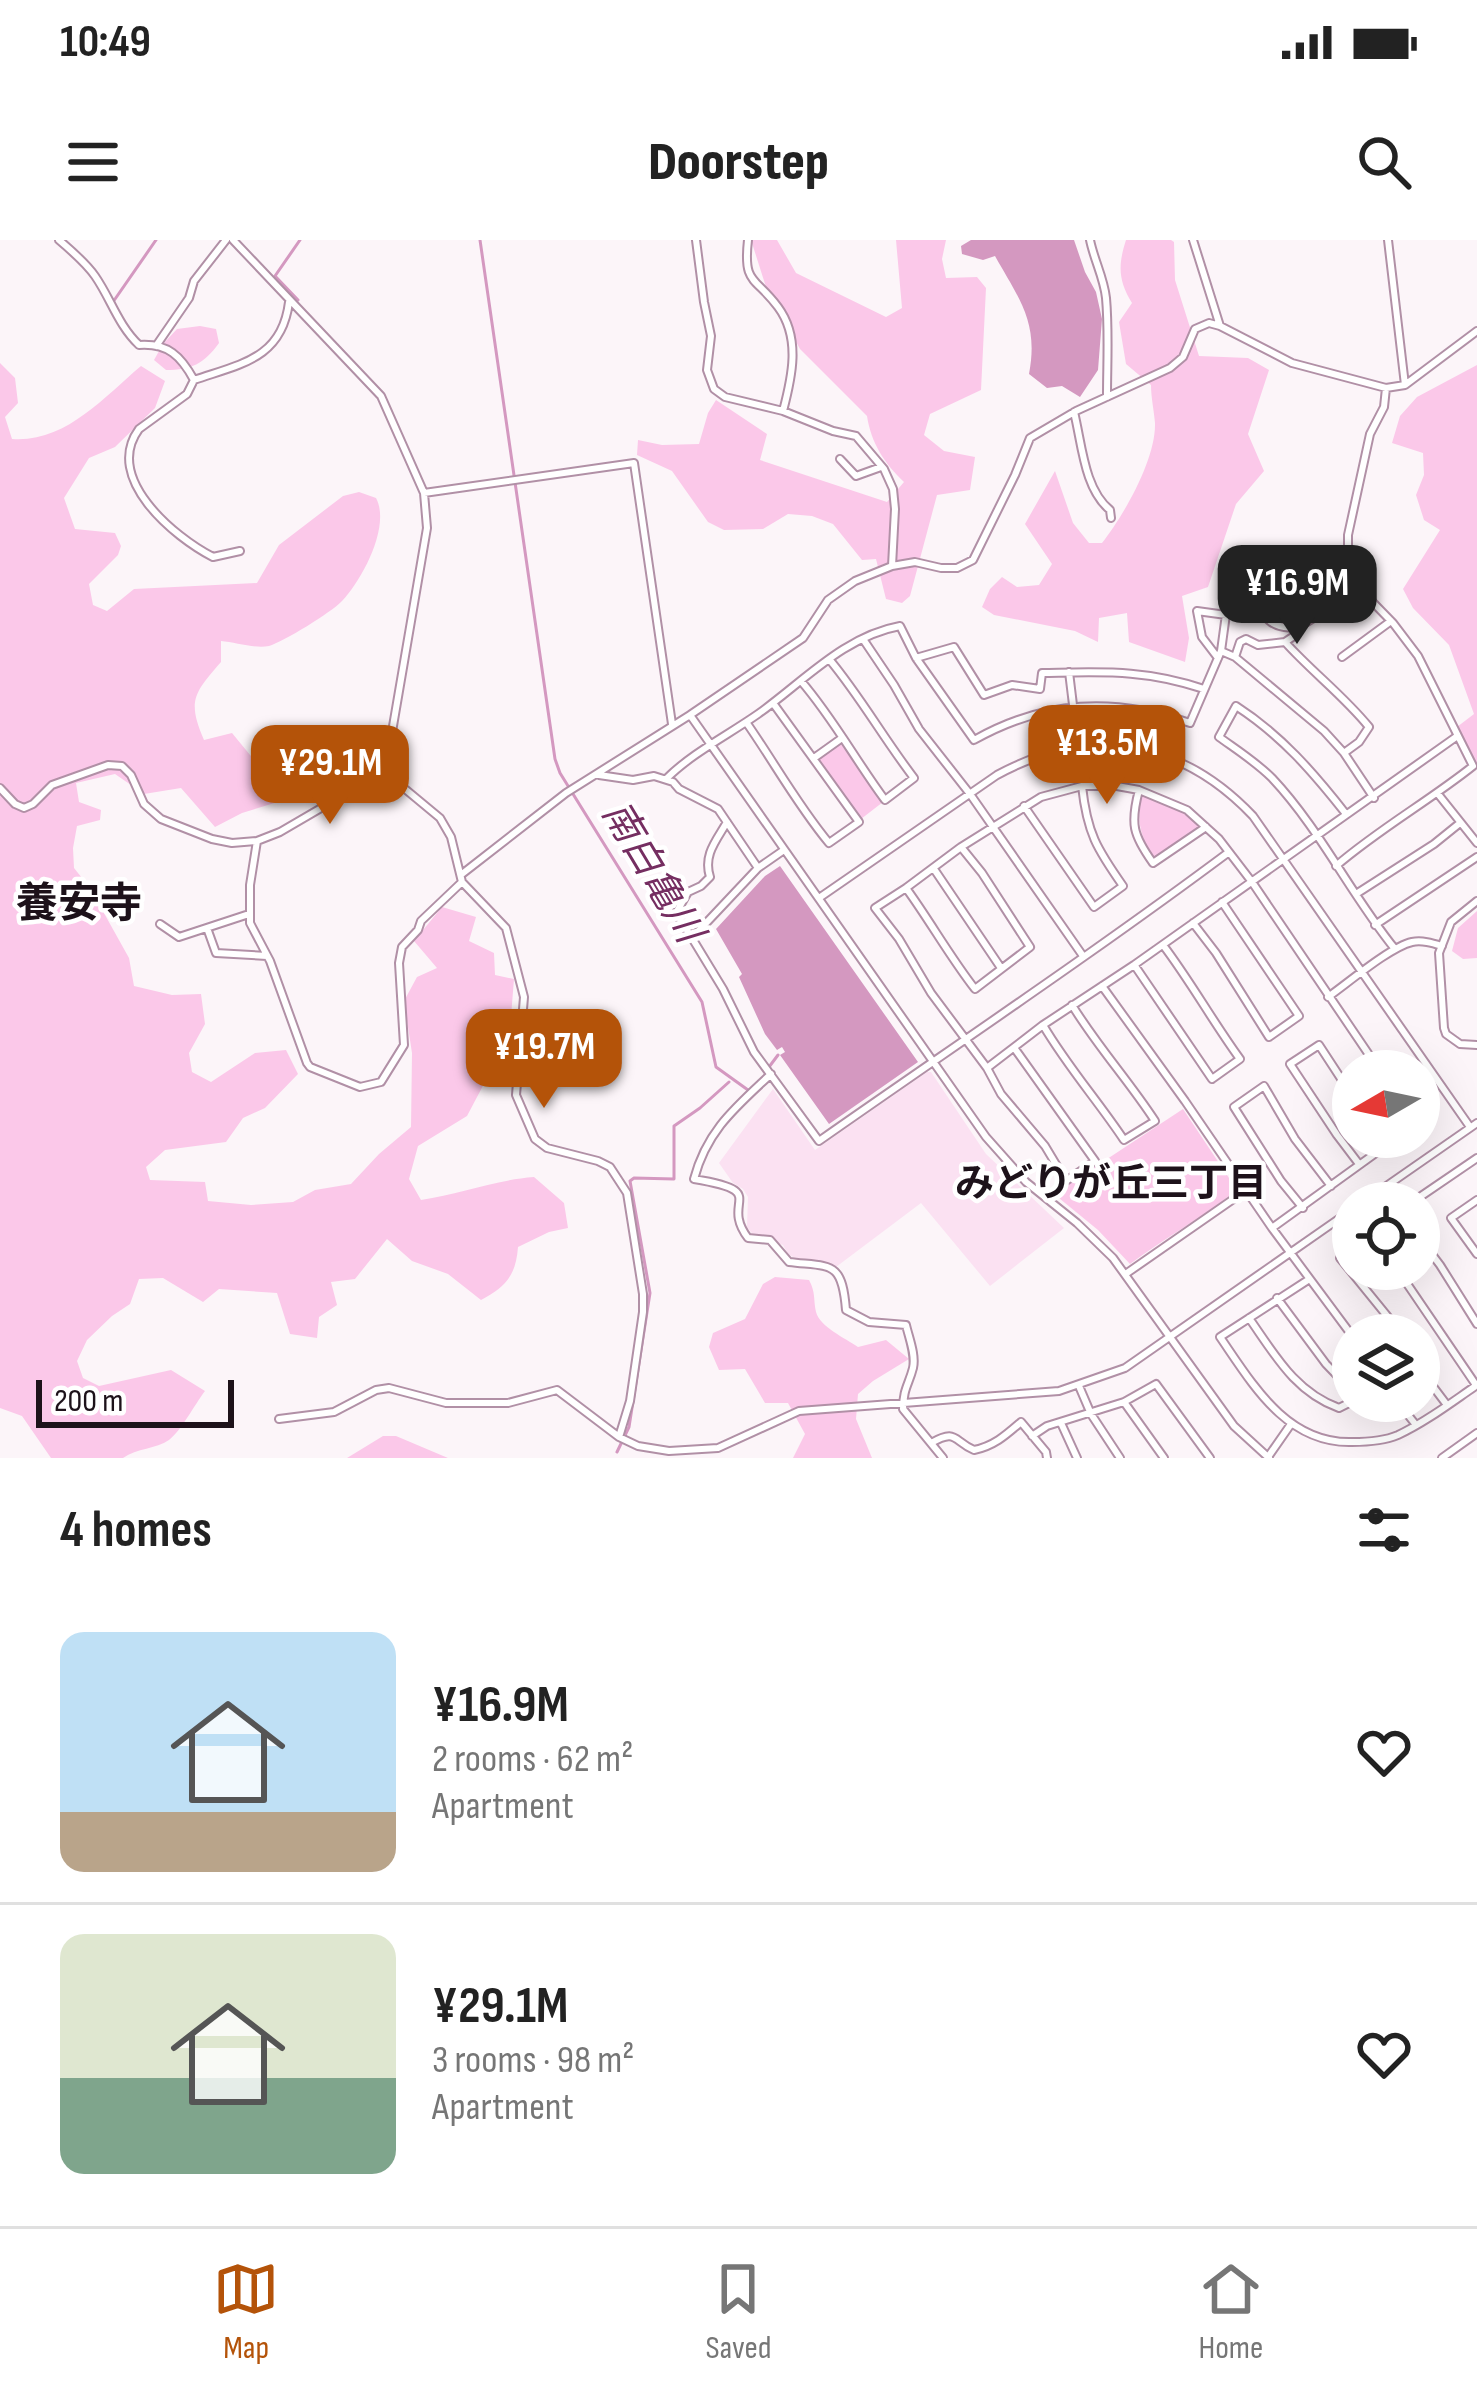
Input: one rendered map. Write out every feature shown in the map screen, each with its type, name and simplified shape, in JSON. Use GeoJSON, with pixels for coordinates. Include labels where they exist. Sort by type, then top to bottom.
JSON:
{"type":"FeatureCollection","features":[{"type":"Feature","properties":{"kind":"street"},"geometry":{"type":"LineString","coordinates":[[59,240],[95,276],[132,338],[139,345],[172,351],[194,380]]}},
{"type":"Feature","properties":{"kind":"street"},"geometry":{"type":"LineString","coordinates":[[156,346],[189,298],[194,281],[230,240],[378,392],[424,494],[427,528],[387,761],[390,773],[440,818],[452,837],[462,878],[506,928],[524,997],[516,1095],[535,1139],[547,1148],[610,1167],[627,1193],[643,1312],[630,1401],[619,1437]]}},
{"type":"Feature","properties":{"kind":"street"},"geometry":{"type":"LineString","coordinates":[[696,240],[711,336],[706,370],[714,389],[724,397],[856,436],[893,489],[892,566]]}},
{"type":"Feature","properties":{"kind":"street"},"geometry":{"type":"LineString","coordinates":[[748,240],[747,271],[778,307],[790,333],[794,366],[783,411]]}},
{"type":"Feature","properties":{"kind":"street"},"geometry":{"type":"LineString","coordinates":[[1090,240],[1106,294],[1107,398]]}},
{"type":"Feature","properties":{"kind":"street"},"geometry":{"type":"LineString","coordinates":[[1193,240],[1220,326]]}},
{"type":"Feature","properties":{"kind":"street"},"geometry":{"type":"LineString","coordinates":[[1388,240],[1405,385]]}},
{"type":"Feature","properties":{"kind":"street"},"geometry":{"type":"LineString","coordinates":[[240,550],[212,557],[171,531],[132,474],[129,454],[133,436],[187,394],[194,380],[248,363],[264,352],[283,330],[290,299]]}},
{"type":"Feature","properties":{"kind":"street"},"geometry":{"type":"LineString","coordinates":[[257,841],[249,914],[307,1063],[360,1088],[371,1087],[381,1082],[404,1046],[402,947],[462,878],[566,793],[803,638],[835,594],[855,581],[892,566],[915,562],[957,568],[973,560],[1030,438],[1170,368],[1183,357],[1195,329],[1209,323],[1292,363],[1386,388],[1405,385],[1477,331]]}},
{"type":"Feature","properties":{"kind":"street"},"geometry":{"type":"LineString","coordinates":[[1336,866],[1473,766],[1425,669],[1391,621],[1351,580],[1348,570],[1348,536],[1370,434],[1384,407],[1386,388]]}},
{"type":"Feature","properties":{"kind":"street"},"geometry":{"type":"LineString","coordinates":[[1074,412],[1097,500],[1110,510],[1111,518]]}},
{"type":"Feature","properties":{"kind":"street"},"geometry":{"type":"LineString","coordinates":[[840,459],[856,476],[882,467]]}},
{"type":"Feature","properties":{"kind":"street"},"geometry":{"type":"LineString","coordinates":[[424,494],[634,463],[673,726]]}},
{"type":"Feature","properties":{"kind":"street"},"geometry":{"type":"LineString","coordinates":[[666,778],[830,658],[862,639],[900,626],[916,658],[974,740],[1029,715],[1073,707],[1136,707],[1190,723],[1220,655],[1231,601],[1242,597],[1256,604],[1270,621],[1292,627],[1330,604],[1351,580]]}},
{"type":"Feature","properties":{"kind":"street"},"geometry":{"type":"LineString","coordinates":[[1226,615],[1197,611],[1202,637],[1220,655],[1235,657],[1303,710],[1344,753],[1374,798]]}},
{"type":"Feature","properties":{"kind":"street"},"geometry":{"type":"LineString","coordinates":[[1342,657],[1391,621]]}},
{"type":"Feature","properties":{"kind":"street"},"geometry":{"type":"LineString","coordinates":[[1235,657],[1246,639],[1258,646],[1285,642],[1297,634],[1300,625]]}},
{"type":"Feature","properties":{"kind":"street"},"geometry":{"type":"LineString","coordinates":[[862,639],[919,729],[1083,956]]}},
{"type":"Feature","properties":{"kind":"street"},"geometry":{"type":"LineString","coordinates":[[1285,642],[1370,728],[1344,753]]}},
{"type":"Feature","properties":{"kind":"street"},"geometry":{"type":"LineString","coordinates":[[916,658],[954,647],[984,695],[1012,685],[1040,689],[1042,673],[1069,672],[1157,675],[1204,689]]}},
{"type":"Feature","properties":{"kind":"street"},"geometry":{"type":"LineString","coordinates":[[801,681],[886,800],[914,778],[830,658]]}},
{"type":"Feature","properties":{"kind":"street"},"geometry":{"type":"LineString","coordinates":[[1069,672],[1078,746]]}},
{"type":"Feature","properties":{"kind":"street"},"geometry":{"type":"LineString","coordinates":[[746,722],[830,843],[859,822],[773,703]]}},
{"type":"Feature","properties":{"kind":"street"},"geometry":{"type":"LineString","coordinates":[[1346,814],[1295,752],[1236,706],[1219,737],[1271,777],[1395,950]]}},
{"type":"Feature","properties":{"kind":"street"},"geometry":{"type":"LineString","coordinates":[[690,715],[1006,1162],[1101,1244],[1234,1426],[1269,1458],[1291,1424]]}},
{"type":"Feature","properties":{"kind":"street"},"geometry":{"type":"LineString","coordinates":[[987,1068],[1043,1024],[1456,737]]}},
{"type":"Feature","properties":{"kind":"street"},"geometry":{"type":"LineString","coordinates":[[814,758],[842,738]]}},
{"type":"Feature","properties":{"kind":"street"},"geometry":{"type":"LineString","coordinates":[[819,898],[1017,764],[1052,751],[1118,746],[1192,767],[1253,816],[1474,1125],[1392,1182]]}},
{"type":"Feature","properties":{"kind":"street"},"geometry":{"type":"LineString","coordinates":[[0,788],[24,808],[52,784],[108,765],[122,766],[144,804],[160,819],[232,843],[257,841],[280,832],[390,773]]}},
{"type":"Feature","properties":{"kind":"street"},"geometry":{"type":"LineString","coordinates":[[596,774],[632,780],[666,778],[718,809],[758,868]]}},
{"type":"Feature","properties":{"kind":"street"},"geometry":{"type":"LineString","coordinates":[[1015,1049],[1095,1161],[1066,1181],[875,908],[1024,806],[1060,790],[1117,786],[1187,810],[1206,826],[1252,882],[1365,1050]]}},
{"type":"Feature","properties":{"kind":"street"},"geometry":{"type":"LineString","coordinates":[[1024,806],[1094,908],[1123,886],[1091,836],[1082,787]]}},
{"type":"Feature","properties":{"kind":"street"},"geometry":{"type":"LineString","coordinates":[[1139,790],[1133,826],[1153,863],[1206,826]]}},
{"type":"Feature","properties":{"kind":"street"},"geometry":{"type":"LineString","coordinates":[[1438,794],[1477,843]]}},
{"type":"Feature","properties":{"kind":"street"},"geometry":{"type":"LineString","coordinates":[[728,822],[708,854],[710,878],[688,892],[676,913],[723,989],[754,1052],[818,1141],[1140,919],[1229,852]]}},
{"type":"Feature","properties":{"kind":"street"},"geometry":{"type":"LineString","coordinates":[[1355,894],[1460,823]]}},
{"type":"Feature","properties":{"kind":"street"},"geometry":{"type":"LineString","coordinates":[[906,889],[975,988],[1030,947],[962,847]]}},
{"type":"Feature","properties":{"kind":"street"},"geometry":{"type":"LineString","coordinates":[[692,938],[758,868],[784,850]]}},
{"type":"Feature","properties":{"kind":"street"},"geometry":{"type":"LineString","coordinates":[[1375,925],[1477,857]]}},
{"type":"Feature","properties":{"kind":"street"},"geometry":{"type":"LineString","coordinates":[[934,869],[1001,968]]}},
{"type":"Feature","properties":{"kind":"street"},"geometry":{"type":"LineString","coordinates":[[1477,901],[1450,922],[1438,963],[1444,1028],[1452,1040],[1477,1045]]}},
{"type":"Feature","properties":{"kind":"street"},"geometry":{"type":"LineString","coordinates":[[1193,923],[1269,1037],[1299,1016],[1222,902]]}},
{"type":"Feature","properties":{"kind":"street"},"geometry":{"type":"LineString","coordinates":[[160,923],[179,938],[249,914]]}},
{"type":"Feature","properties":{"kind":"street"},"geometry":{"type":"LineString","coordinates":[[207,928],[216,953],[267,956]]}},
{"type":"Feature","properties":{"kind":"street"},"geometry":{"type":"LineString","coordinates":[[1328,997],[1412,942],[1442,946]]}},
{"type":"Feature","properties":{"kind":"street"},"geometry":{"type":"LineString","coordinates":[[1134,965],[1212,1078],[1240,1059],[1162,945]]}},
{"type":"Feature","properties":{"kind":"street"},"geometry":{"type":"LineString","coordinates":[[1102,986],[1336,1314]]}},
{"type":"Feature","properties":{"kind":"street"},"geometry":{"type":"LineString","coordinates":[[1043,1024],[1124,1140],[1155,1121],[1072,1005]]}},
{"type":"Feature","properties":{"kind":"street"},"geometry":{"type":"LineString","coordinates":[[1332,1065],[1319,1045],[1290,1064],[1332,1129]]}},
{"type":"Feature","properties":{"kind":"street"},"geometry":{"type":"LineString","coordinates":[[771,1074],[710,1137],[694,1179],[736,1190],[741,1198],[740,1226],[748,1238],[770,1240],[789,1262],[828,1267],[844,1284],[846,1310],[868,1322],[906,1325],[914,1358],[904,1384],[903,1408],[943,1458]]}},
{"type":"Feature","properties":{"kind":"street"},"geometry":{"type":"LineString","coordinates":[[1303,1208],[1234,1107],[1264,1086],[1295,1139],[1331,1186]]}},
{"type":"Feature","properties":{"kind":"street"},"geometry":{"type":"LineString","coordinates":[[1354,1158],[1359,1164]]}},
{"type":"Feature","properties":{"kind":"street"},"geometry":{"type":"LineString","coordinates":[[1271,1228],[1366,1158]]}},
{"type":"Feature","properties":{"kind":"street"},"geometry":{"type":"LineString","coordinates":[[1440,1183],[1477,1158]]}},
{"type":"Feature","properties":{"kind":"street"},"geometry":{"type":"LineString","coordinates":[[1126,1273],[1245,1191]]}},
{"type":"Feature","properties":{"kind":"street"},"geometry":{"type":"LineString","coordinates":[[1477,1200],[1451,1218],[1477,1254]]}},
{"type":"Feature","properties":{"kind":"street"},"geometry":{"type":"LineString","coordinates":[[279,1419],[334,1412],[389,1388],[446,1403],[508,1403],[557,1390],[619,1437],[657,1450],[699,1451],[718,1448],[799,1411],[1033,1393],[1079,1385],[1125,1368],[1332,1224]]}},
{"type":"Feature","properties":{"kind":"street"},"geometry":{"type":"LineString","coordinates":[[1440,1265],[1477,1324]]}},
{"type":"Feature","properties":{"kind":"street"},"geometry":{"type":"LineString","coordinates":[[1309,1279],[1220,1337],[1268,1404],[1291,1424],[1314,1436],[1343,1442],[1394,1437],[1477,1385],[1411,1290]]}},
{"type":"Feature","properties":{"kind":"street"},"geometry":{"type":"LineString","coordinates":[[1366,1290],[1386,1314]]}},
{"type":"Feature","properties":{"kind":"street"},"geometry":{"type":"LineString","coordinates":[[1277,1298],[1332,1370]]}},
{"type":"Feature","properties":{"kind":"street"},"geometry":{"type":"LineString","coordinates":[[1249,1318],[1299,1385],[1332,1405]]}},
{"type":"Feature","properties":{"kind":"street"},"geometry":{"type":"LineString","coordinates":[[1032,1436],[1046,1426],[1124,1402],[1156,1384],[1210,1458]]}},
{"type":"Feature","properties":{"kind":"street"},"geometry":{"type":"LineString","coordinates":[[1079,1385],[1091,1414],[1120,1458]]}},
{"type":"Feature","properties":{"kind":"street"},"geometry":{"type":"LineString","coordinates":[[1440,1396],[1447,1405]]}},
{"type":"Feature","properties":{"kind":"street"},"geometry":{"type":"LineString","coordinates":[[1124,1402],[1164,1458]]}},
{"type":"Feature","properties":{"kind":"street"},"geometry":{"type":"LineString","coordinates":[[931,1443],[951,1435],[974,1450],[984,1448],[1021,1422],[1047,1458]]}},
{"type":"Feature","properties":{"kind":"street"},"geometry":{"type":"LineString","coordinates":[[1061,1422],[1077,1458]]}},
{"type":"Feature","properties":{"kind":"street"},"geometry":{"type":"LineString","coordinates":[[1442,1458],[1477,1433]]}},
{"type":"Feature","properties":{"kind":"street"},"geometry":{"type":"LineString","coordinates":[[718,1448],[718,1458]]}},
{"type":"Feature","properties":{"kind":"shaded area"},"geometry":{"type":"Polygon","coordinates":[[[751,240],[777,240],[796,273],[886,317],[902,308],[896,240],[946,240],[942,259],[946,278],[977,277],[986,288],[981,390],[930,414],[924,435],[944,451],[975,457],[970,490],[937,495],[910,596],[902,603],[886,599],[876,559],[862,560],[833,524],[788,514],[763,529],[724,530],[708,522],[672,471],[637,455],[638,440],[699,444],[716,400],[767,434],[760,460],[887,502],[904,482],[880,452],[867,416],[800,349],[767,290],[751,240]]]}},
{"type":"Feature","properties":{"kind":"shaded area"},"geometry":{"type":"Polygon","coordinates":[[[971,240],[1074,240],[1102,319],[1098,370],[1080,397],[1062,386],[1047,388],[1029,374],[1031,340],[1025,312],[995,256],[983,260],[962,254],[961,246],[971,240]]]}},
{"type":"Feature","properties":{"kind":"shaded area"},"geometry":{"type":"Polygon","coordinates":[[[1126,240],[1174,242],[1175,280],[1199,356],[1248,358],[1269,370],[1248,434],[1264,471],[1236,504],[1208,587],[1182,596],[1189,638],[1185,662],[1129,642],[1127,613],[1099,618],[1098,642],[1075,631],[994,615],[982,607],[1002,577],[1017,587],[1039,585],[1052,564],[1025,524],[1055,471],[1073,523],[1089,543],[1102,543],[1144,469],[1155,423],[1151,385],[1126,364],[1119,322],[1132,303],[1121,272],[1126,240]]]}},
{"type":"Feature","properties":{"kind":"shaded area"},"geometry":{"type":"Polygon","coordinates":[[[177,329],[216,329],[219,343],[202,361],[166,370],[154,360],[177,329]]]}},
{"type":"Feature","properties":{"kind":"shaded area"},"geometry":{"type":"Polygon","coordinates":[[[0,363],[15,378],[18,403],[5,417],[12,439],[49,434],[66,426],[141,366],[165,381],[155,408],[115,447],[89,458],[64,498],[75,529],[115,533],[121,546],[89,584],[93,605],[107,611],[134,589],[257,583],[279,545],[343,496],[359,492],[376,498],[380,510],[372,552],[342,601],[269,646],[221,641],[221,662],[196,698],[204,740],[232,733],[255,761],[326,769],[330,777],[215,827],[181,788],[144,794],[115,774],[76,783],[79,802],[101,810],[100,820],[77,826],[74,868],[129,958],[134,986],[172,995],[201,994],[205,1024],[189,1053],[192,1072],[211,1082],[255,1053],[286,1050],[298,1074],[265,1108],[243,1118],[226,1142],[165,1150],[146,1167],[150,1180],[205,1182],[208,1201],[251,1205],[293,1202],[315,1190],[351,1184],[411,1127],[412,1053],[404,1001],[417,977],[437,968],[414,941],[442,907],[476,917],[469,941],[494,953],[495,975],[514,979],[508,1054],[486,1080],[467,1116],[418,1146],[409,1179],[421,1200],[534,1177],[564,1203],[568,1228],[518,1247],[508,1279],[481,1300],[448,1274],[412,1261],[387,1239],[355,1279],[331,1282],[337,1305],[319,1317],[317,1338],[290,1334],[277,1293],[219,1289],[203,1302],[163,1278],[139,1279],[130,1304],[87,1340],[77,1361],[83,1378],[99,1386],[171,1370],[205,1391],[169,1440],[123,1458],[51,1458],[22,1416],[0,1408],[0,363]]]}},
{"type":"Feature","properties":{"kind":"shaded area"},"geometry":{"type":"Polygon","coordinates":[[[1477,365],[1477,764],[1457,727],[1474,714],[1449,645],[1413,608],[1403,589],[1440,530],[1424,520],[1416,495],[1424,475],[1423,453],[1392,443],[1400,416],[1417,397],[1477,365]]]}},
{"type":"Feature","properties":{"kind":"shaded area"},"geometry":{"type":"Polygon","coordinates":[[[842,742],[883,802],[861,819],[818,759],[842,742]]]}},
{"type":"Feature","properties":{"kind":"shaded area"},"geometry":{"type":"Polygon","coordinates":[[[1145,796],[1178,808],[1201,826],[1153,857],[1140,822],[1145,796]]]}},
{"type":"Feature","properties":{"kind":"shaded area"},"geometry":{"type":"Polygon","coordinates":[[[780,866],[918,1062],[829,1124],[780,1055],[785,1052],[782,1047],[777,1050],[765,1034],[739,977],[742,974],[716,929],[780,866]]]}},
{"type":"Feature","properties":{"kind":"shaded area"},"geometry":{"type":"Polygon","coordinates":[[[1477,911],[1477,958],[1463,959],[1452,951],[1458,928],[1477,911]]]}},
{"type":"Feature","properties":{"kind":"shaded area"},"geometry":{"type":"Polygon","coordinates":[[[927,1072],[986,1154],[1064,1228],[990,1286],[921,1203],[836,1267],[798,1260],[783,1245],[754,1236],[747,1227],[748,1197],[719,1163],[773,1089],[815,1150],[927,1072]]]}},
{"type":"Feature","properties":{"kind":"shaded area"},"geometry":{"type":"Polygon","coordinates":[[[1183,1109],[1237,1190],[1130,1264],[1054,1194],[1183,1109]]]}},
{"type":"Feature","properties":{"kind":"shaded area"},"geometry":{"type":"Polygon","coordinates":[[[775,1277],[809,1280],[818,1317],[858,1347],[886,1340],[909,1359],[858,1394],[856,1419],[872,1458],[793,1458],[805,1434],[788,1403],[765,1403],[745,1369],[719,1370],[709,1347],[713,1333],[745,1319],[763,1284],[775,1277]]]}},
{"type":"Feature","properties":{"kind":"shaded area"},"geometry":{"type":"Polygon","coordinates":[[[383,1436],[396,1436],[448,1458],[347,1458],[383,1436]]]}},
{"type":"Feature","properties":{"kind":"waterway"},"geometry":{"type":"LineString","coordinates":[[113,302],[156,240]]}},
{"type":"Feature","properties":{"kind":"waterway"},"geometry":{"type":"LineString","coordinates":[[298,300],[275,276],[300,240]]}},
{"type":"Feature","properties":{"kind":"waterway","name":"南白亀川"},"geometry":{"type":"LineString","coordinates":[[480,240],[555,759],[702,1002],[716,1067],[748,1090]]}},
{"type":"Feature","properties":{"kind":"waterway"},"geometry":{"type":"LineString","coordinates":[[778,1055],[769,1067],[779,1082]]}},
{"type":"Feature","properties":{"kind":"waterway","name":"南白亀川"},"geometry":{"type":"LineString","coordinates":[[617,1452],[629,1427],[650,1293],[630,1181],[674,1179],[674,1126],[729,1082]]}},
{"type":"Feature","properties":{"kind":"district","name":"養安寺"},"geometry":{"type":"Point","coordinates":[79,902]}},
{"type":"Feature","properties":{"kind":"district","name":"みどりが丘三丁目"},"geometry":{"type":"Point","coordinates":[1111,1182]}}]}
